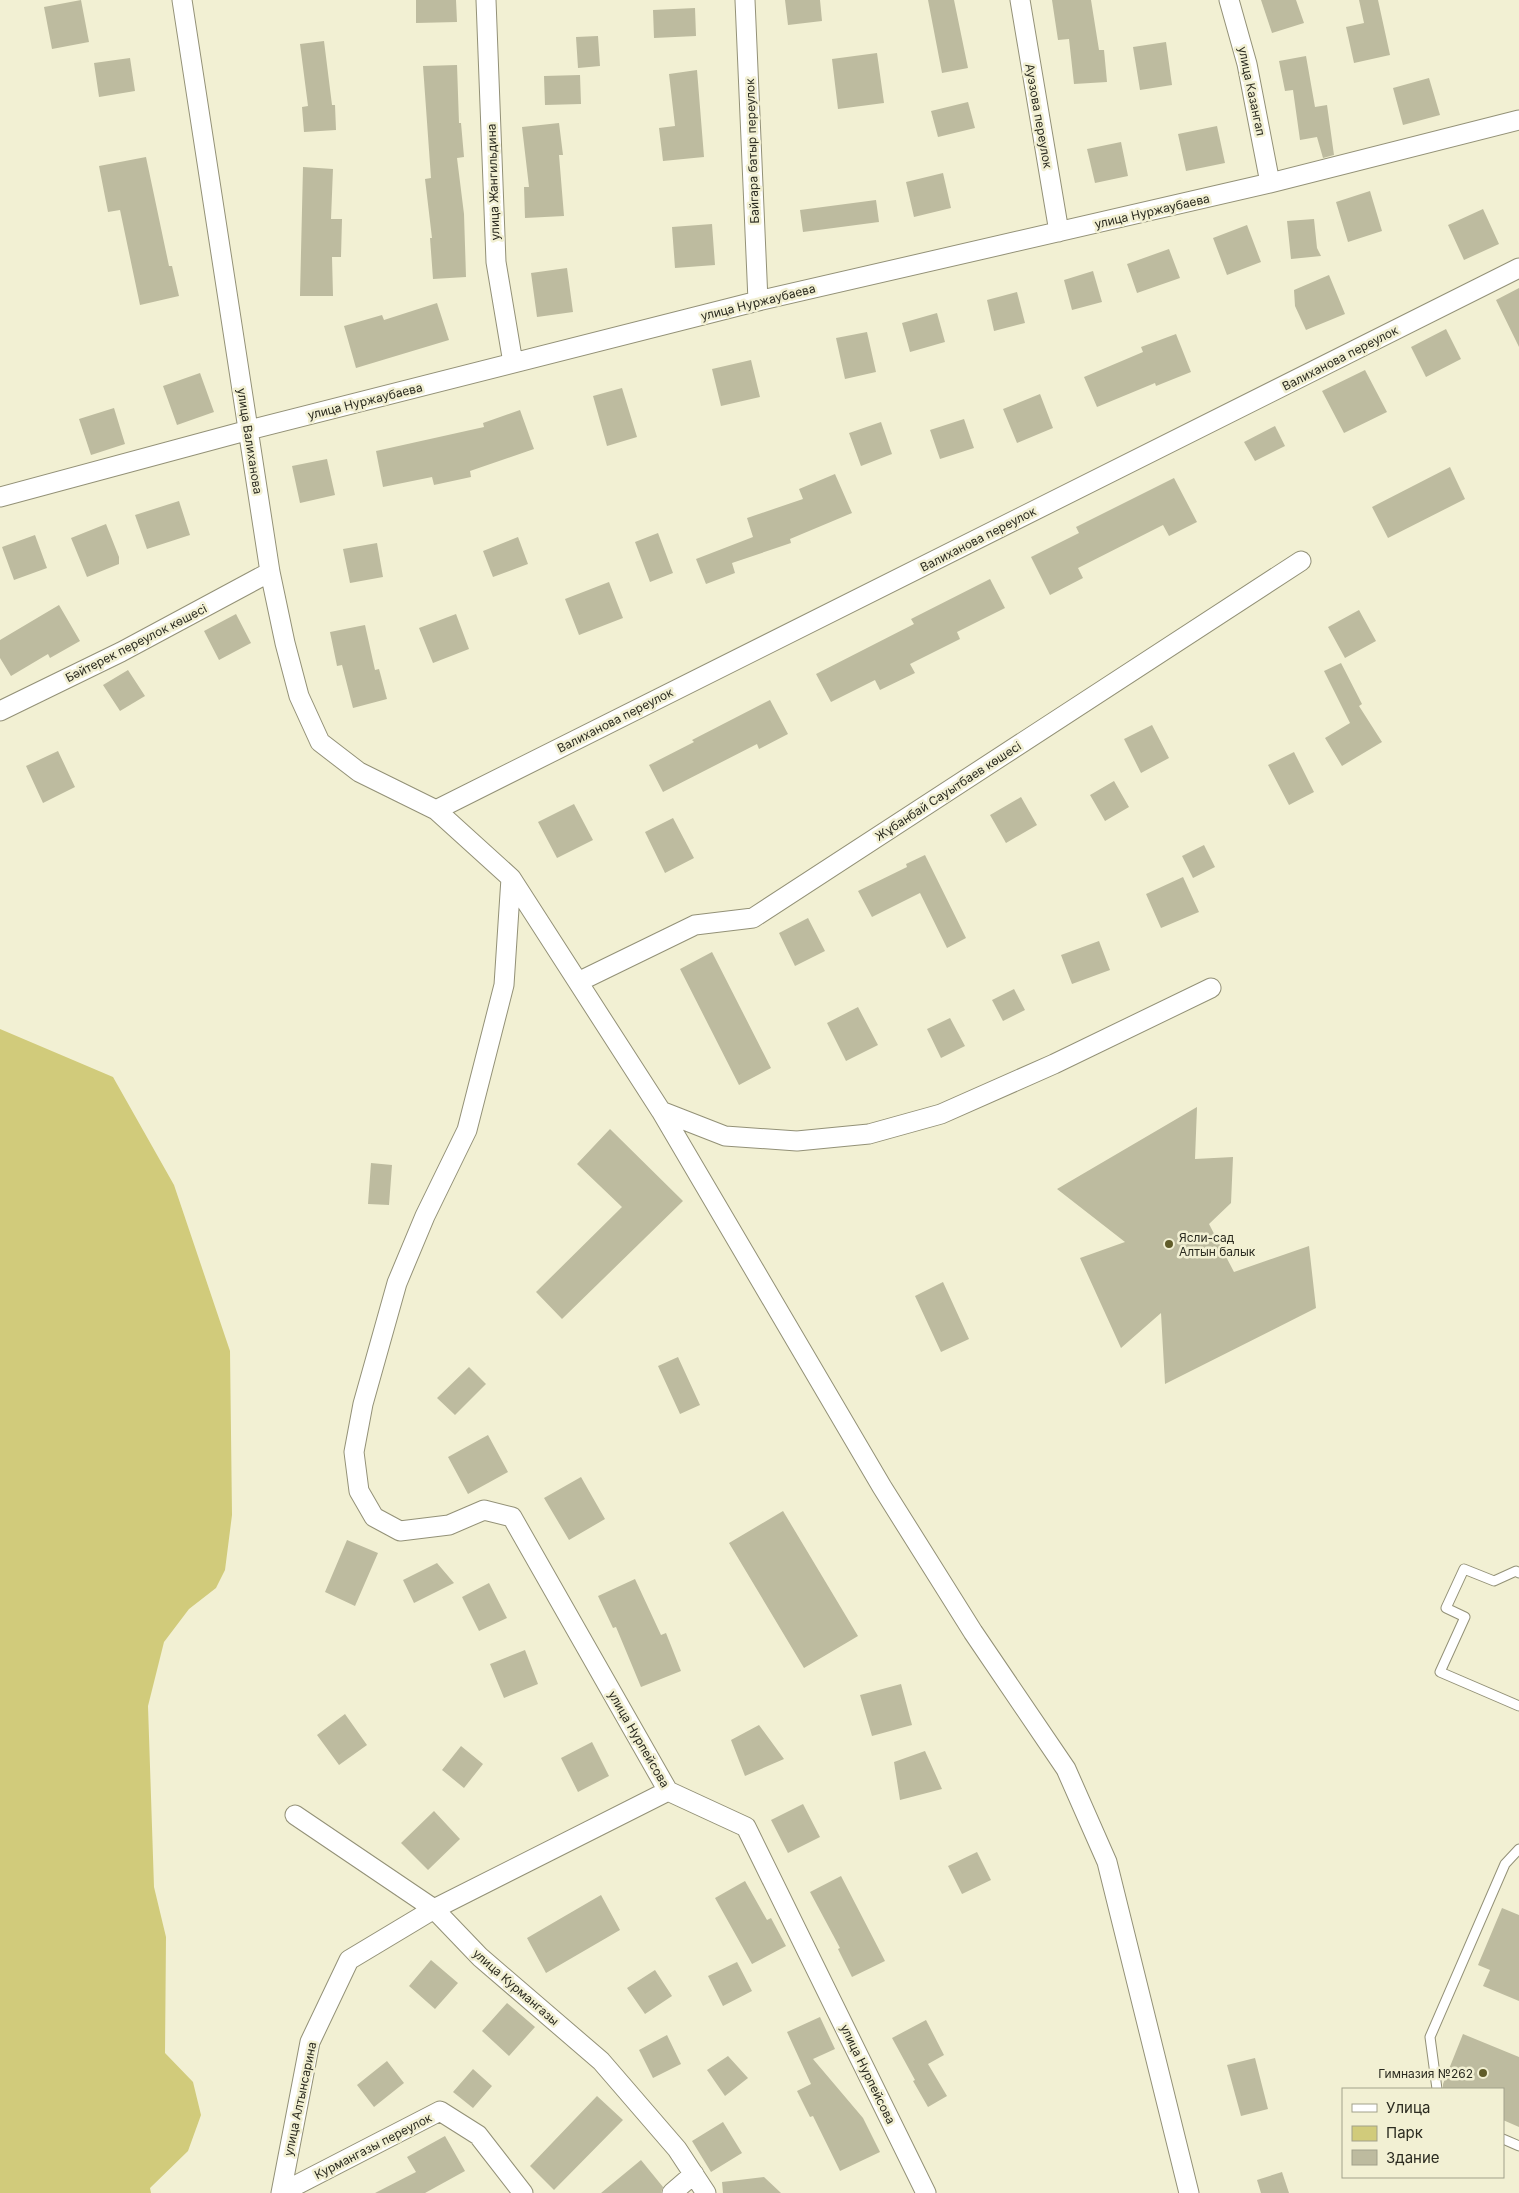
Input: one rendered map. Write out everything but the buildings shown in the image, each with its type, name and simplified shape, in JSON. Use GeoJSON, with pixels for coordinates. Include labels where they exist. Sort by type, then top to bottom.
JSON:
{"type":"FeatureCollection","features":[{"type":"Feature","properties":{"kind":"street","name":"улица Валиханова"},"geometry":{"type":"LineString","coordinates":[[182,0],[270,572],[285,643],[299,696],[320,742],[359,772],[436,810],[510,878],[661,1110],[882,1487],[973,1632],[1066,1769],[1107,1862],[1190,2193]]}},
{"type":"Feature","properties":{"kind":"street","name":"улица Жангильдина"},"geometry":{"type":"LineString","coordinates":[[486,0],[496,262],[513,363]]}},
{"type":"Feature","properties":{"kind":"street","name":"Байгара батыр переулок"},"geometry":{"type":"LineString","coordinates":[[745,0],[758,301]]}},
{"type":"Feature","properties":{"kind":"street","name":"Ауэзова переулок"},"geometry":{"type":"LineString","coordinates":[[1020,0],[1059,232]]}},
{"type":"Feature","properties":{"kind":"street","name":"улица Казангап"},"geometry":{"type":"LineString","coordinates":[[1229,0],[1247,64],[1270,184]]}},
{"type":"Feature","properties":{"kind":"street","name":"улица Нуржаубаева"},"geometry":{"type":"LineString","coordinates":[[0,497],[249,430],[758,301],[1270,184],[1519,120]]}},
{"type":"Feature","properties":{"kind":"street","name":"Валиханова переулок"},"geometry":{"type":"LineString","coordinates":[[436,810],[1519,268]]}},
{"type":"Feature","properties":{"kind":"street","name":"Жұбанбай Сауытбаев көшесі"},"geometry":{"type":"LineString","coordinates":[[578,982],[695,925],[753,918],[1301,560]]}},
{"type":"Feature","properties":{"kind":"street","name":"Бәйтерек переулок көшесі"},"geometry":{"type":"LineString","coordinates":[[0,711],[120,652],[270,572]]}},
{"type":"Feature","properties":{"kind":"street","name":"улица Нурпейсова"},"geometry":{"type":"LineString","coordinates":[[510,878],[504,985],[467,1130],[425,1216],[397,1283],[363,1404],[354,1452],[359,1491],[374,1517],[400,1531],[449,1525],[484,1510],[512,1517],[668,1791],[746,1827],[926,2193]]}},
{"type":"Feature","properties":{"kind":"street"},"geometry":{"type":"LineString","coordinates":[[661,1110],[725,1136],[797,1141],[869,1134],[941,1114],[1054,1064],[1211,988]]}},
{"type":"Feature","properties":{"kind":"street"},"geometry":{"type":"LineString","coordinates":[[434,1909],[668,1791]]}},
{"type":"Feature","properties":{"kind":"street","name":"улица Курмангазы"},"geometry":{"type":"LineString","coordinates":[[295,1815],[434,1909],[480,1957],[601,2061],[677,2149],[706,2193]]}},
{"type":"Feature","properties":{"kind":"street","name":"улица Алтынсарина"},"geometry":{"type":"LineString","coordinates":[[281,2193],[310,2042],[349,1960],[434,1909]]}},
{"type":"Feature","properties":{"kind":"street","name":"Курмангазы переулок"},"geometry":{"type":"LineString","coordinates":[[281,2193],[440,2111],[478,2135],[523,2193]]}},
{"type":"Feature","properties":{"kind":"street"},"geometry":{"type":"LineString","coordinates":[[672,2193],[694,2174]]}},
{"type":"Feature","properties":{"kind":"lane"},"geometry":{"type":"LineString","coordinates":[[1519,1573],[1516,1572],[1494,1580],[1464,1568],[1446,1608],[1465,1617],[1440,1672],[1519,1706]]}},
{"type":"Feature","properties":{"kind":"lane"},"geometry":{"type":"LineString","coordinates":[[1437,2088],[1430,2037],[1505,1864],[1519,1849]]}},
{"type":"Feature","properties":{"kind":"lane"},"geometry":{"type":"LineString","coordinates":[[1504,2138],[1519,2146]]}},
{"type":"Feature","properties":{"kind":"green space"},"geometry":{"type":"Polygon","coordinates":[[[0,1029],[113,1077],[174,1185],[230,1351],[232,1515],[225,1570],[216,1588],[189,1609],[164,1642],[148,1706],[154,1887],[166,1937],[165,2053],[193,2082],[201,2115],[188,2151],[150,2188],[151,2193],[0,2193],[0,1029]]]}},
{"type":"Feature","properties":{"kind":"place","name":"Ясли-сад Алтын балык"},"geometry":{"type":"Point","coordinates":[1169,1244]}},
{"type":"Feature","properties":{"kind":"place","name":"Гимназия №262"},"geometry":{"type":"Point","coordinates":[1483,2073]}}]}
